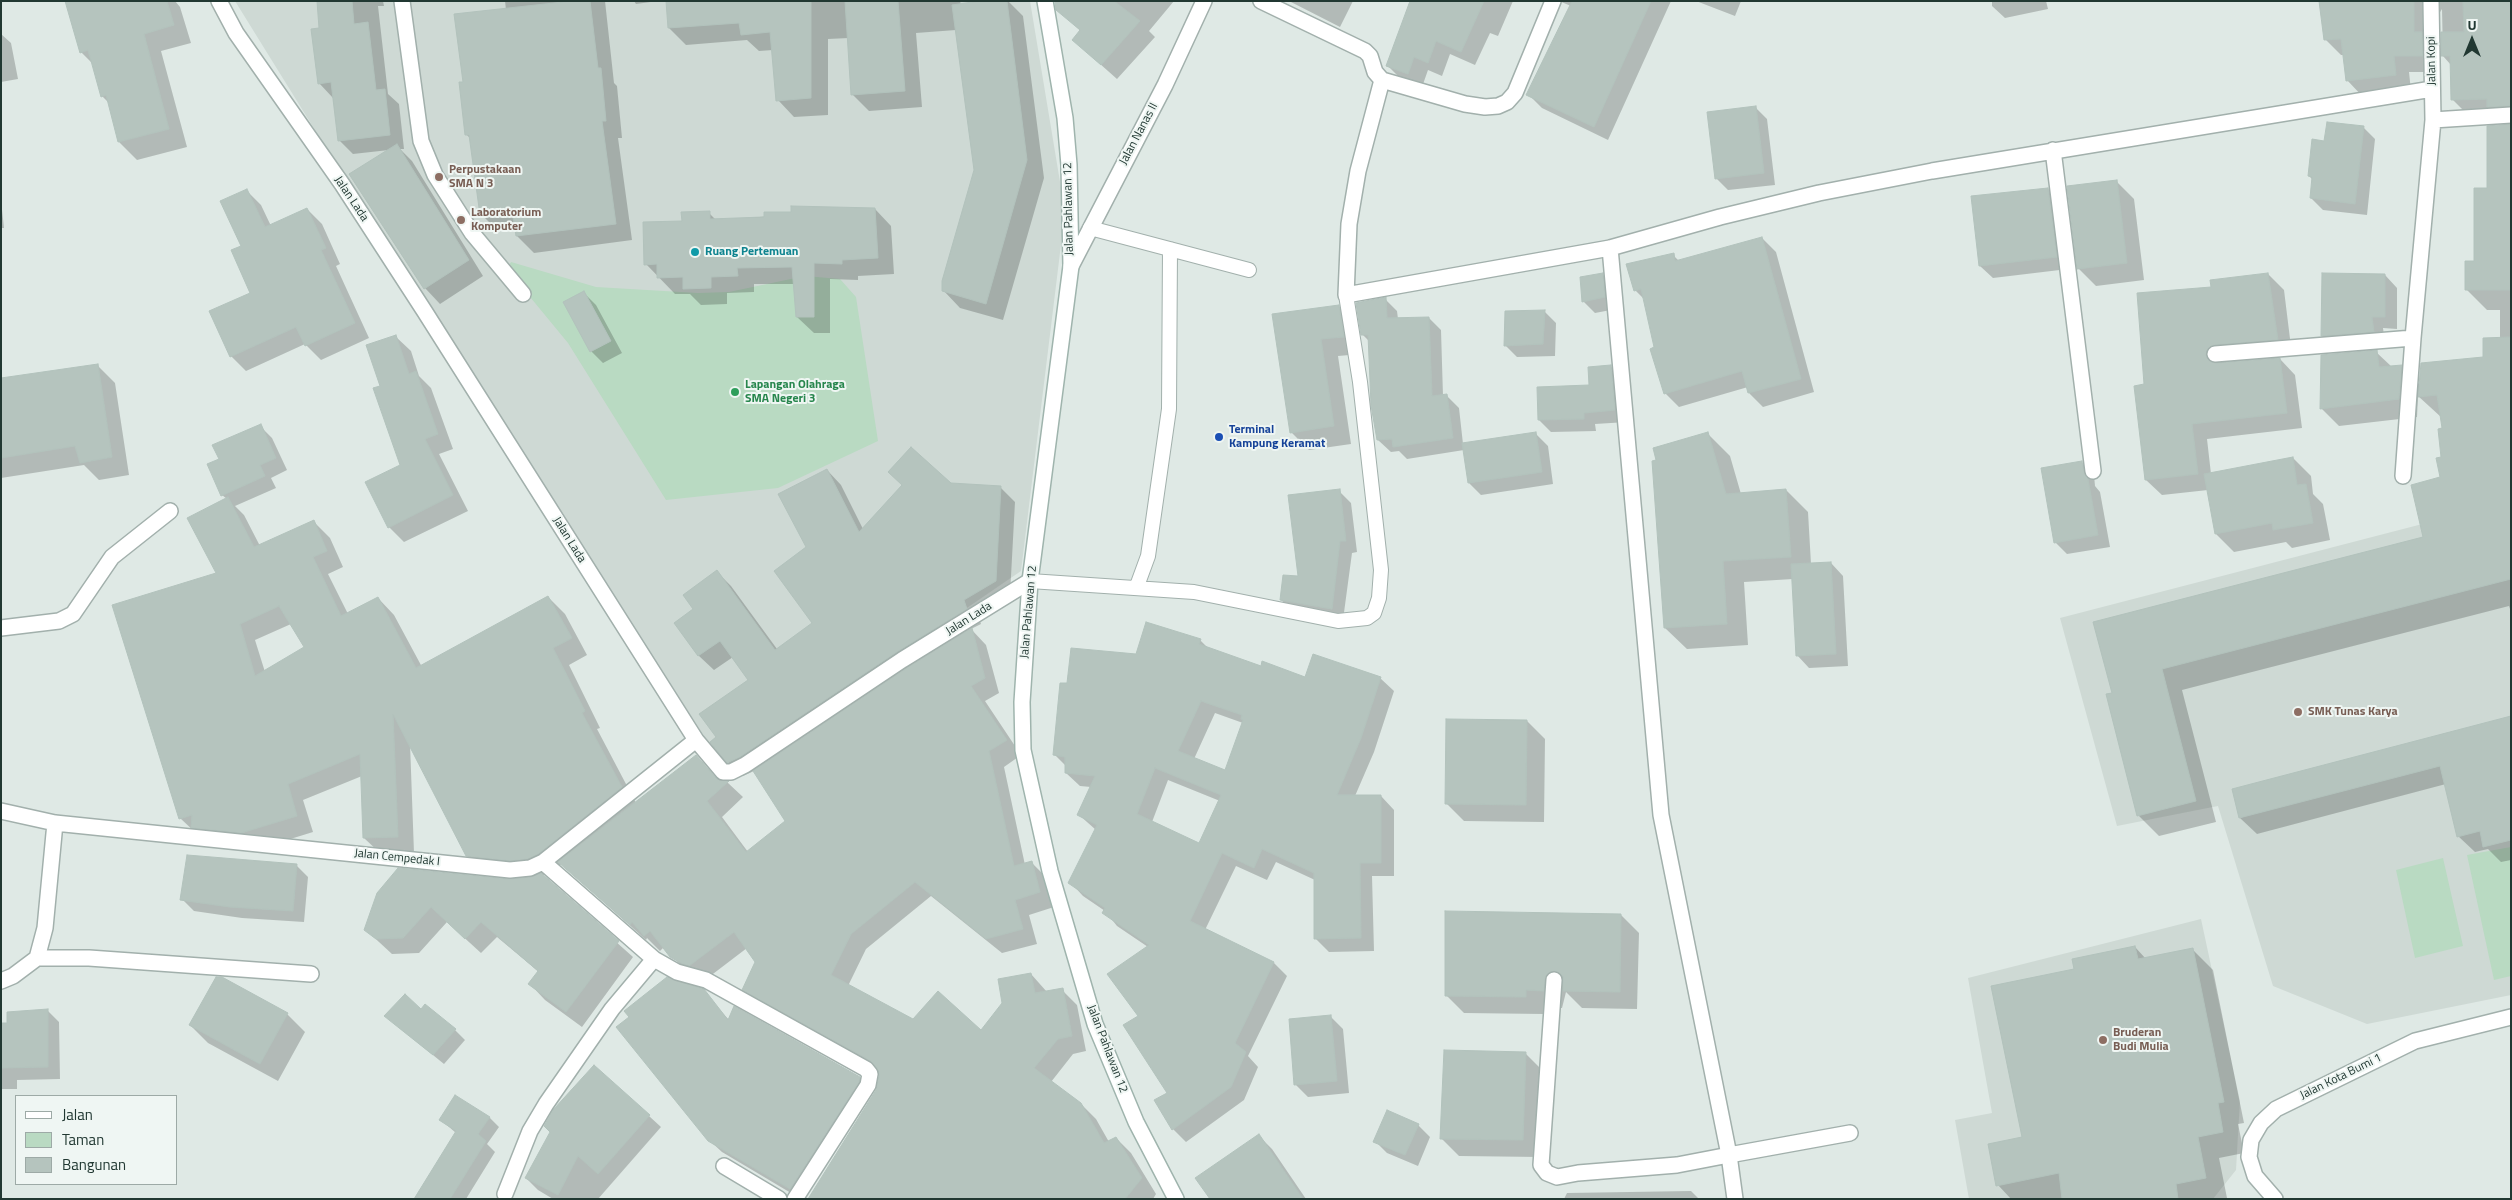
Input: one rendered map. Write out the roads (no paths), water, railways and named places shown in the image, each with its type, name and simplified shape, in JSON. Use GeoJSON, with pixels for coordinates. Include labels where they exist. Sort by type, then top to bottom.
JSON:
{"type":"FeatureCollection","features":[{"type":"Feature","properties":{"kind":"street","name":"Jalan Lada"},"geometry":{"type":"LineString","coordinates":[[219,1],[236,33],[342,184],[425,312],[696,740],[723,772],[731,772],[1030,581]]}},
{"type":"Feature","properties":{"kind":"street"},"geometry":{"type":"LineString","coordinates":[[402,1],[421,141],[435,175],[472,233],[523,294]]}},
{"type":"Feature","properties":{"kind":"street","name":"Jalan Pahlawan 12"},"geometry":{"type":"LineString","coordinates":[[1045,1],[1066,137],[1070,199],[1070,266],[1030,581],[1022,702],[1023,750],[1050,871],[1095,1024],[1136,1122],[1176,1199]]}},
{"type":"Feature","properties":{"kind":"street","name":"Jalan Nanas II"},"geometry":{"type":"LineString","coordinates":[[1070,266],[1165,85],[1204,1]]}},
{"type":"Feature","properties":{"kind":"street"},"geometry":{"type":"LineString","coordinates":[[1261,1],[1365,51],[1370,56],[1375,72],[1382,80],[1485,107],[1498,106],[1507,102],[1521,82],[1553,1]]}},
{"type":"Feature","properties":{"kind":"street","name":"Jalan Kopi"},"geometry":{"type":"LineString","coordinates":[[2403,476],[2413,338],[2433,120],[2431,1]]}},
{"type":"Feature","properties":{"kind":"street"},"geometry":{"type":"LineString","coordinates":[[1382,80],[1356,180],[1347,250],[1346,295],[1610,248],[1720,217],[1819,193],[2053,150],[2432,88]]}},
{"type":"Feature","properties":{"kind":"street"},"geometry":{"type":"LineString","coordinates":[[2433,120],[2511,115]]}},
{"type":"Feature","properties":{"kind":"street"},"geometry":{"type":"LineString","coordinates":[[2053,150],[2093,471]]}},
{"type":"Feature","properties":{"kind":"street"},"geometry":{"type":"LineString","coordinates":[[1610,248],[1662,815],[1729,1155],[1735,1199]]}},
{"type":"Feature","properties":{"kind":"street"},"geometry":{"type":"LineString","coordinates":[[2215,354],[2413,338]]}},
{"type":"Feature","properties":{"kind":"street"},"geometry":{"type":"LineString","coordinates":[[1,628],[59,620],[73,614],[112,557],[170,511]]}},
{"type":"Feature","properties":{"kind":"street","name":"Jalan Cempedak I"},"geometry":{"type":"LineString","coordinates":[[1,811],[55,823],[510,870],[530,868],[543,862],[696,740]]}},
{"type":"Feature","properties":{"kind":"street"},"geometry":{"type":"LineString","coordinates":[[37,958],[45,928],[55,823]]}},
{"type":"Feature","properties":{"kind":"street"},"geometry":{"type":"LineString","coordinates":[[543,862],[654,959],[677,972],[706,980],[866,1069],[870,1074],[865,1090],[795,1199]]}},
{"type":"Feature","properties":{"kind":"street"},"geometry":{"type":"LineString","coordinates":[[1,981],[13,976],[37,958],[90,958],[311,974]]}},
{"type":"Feature","properties":{"kind":"street"},"geometry":{"type":"LineString","coordinates":[[505,1194],[530,1131],[546,1104],[612,1009],[654,959]]}},
{"type":"Feature","properties":{"kind":"street"},"geometry":{"type":"LineString","coordinates":[[1554,980],[1542,1164],[1546,1173],[1557,1177],[1578,1173],[1676,1164],[1850,1133]]}},
{"type":"Feature","properties":{"kind":"street","name":"Jalan Kota Bumi 1"},"geometry":{"type":"LineString","coordinates":[[2275,1199],[2255,1176],[2249,1157],[2251,1140],[2261,1123],[2276,1109],[2415,1041],[2511,1017]]}},
{"type":"Feature","properties":{"kind":"street"},"geometry":{"type":"LineString","coordinates":[[724,1166],[779,1199]]}},
{"type":"Feature","properties":{"kind":"lane"},"geometry":{"type":"LineString","coordinates":[[1090,228],[1249,270]]}},
{"type":"Feature","properties":{"kind":"lane"},"geometry":{"type":"LineString","coordinates":[[1137,586],[1148,556],[1170,409],[1170,249]]}},
{"type":"Feature","properties":{"kind":"lane"},"geometry":{"type":"LineString","coordinates":[[1030,581],[1137,586],[1194,592],[1338,620],[1367,618],[1374,613],[1379,598],[1381,570],[1360,382],[1346,295]]}},
{"type":"Feature","properties":{"kind":"place","name":"Perpustakaan SMA N 3"},"geometry":{"type":"Point","coordinates":[439,177]}},
{"type":"Feature","properties":{"kind":"place","name":"Laboratorium Komputer"},"geometry":{"type":"Point","coordinates":[461,220]}},
{"type":"Feature","properties":{"kind":"place","name":"Ruang Pertemuan"},"geometry":{"type":"Point","coordinates":[695,252]}},
{"type":"Feature","properties":{"kind":"place","name":"Lapangan Olahraga SMA Negeri 3"},"geometry":{"type":"Point","coordinates":[735,392]}},
{"type":"Feature","properties":{"kind":"place","name":"Terminal Kampung Keramat"},"geometry":{"type":"Point","coordinates":[1219,437]}},
{"type":"Feature","properties":{"kind":"place","name":"SMK Tunas Karya"},"geometry":{"type":"Point","coordinates":[2298,712]}},
{"type":"Feature","properties":{"kind":"place","name":"Bruderan Budi Mulia"},"geometry":{"type":"Point","coordinates":[2103,1040]}}]}
